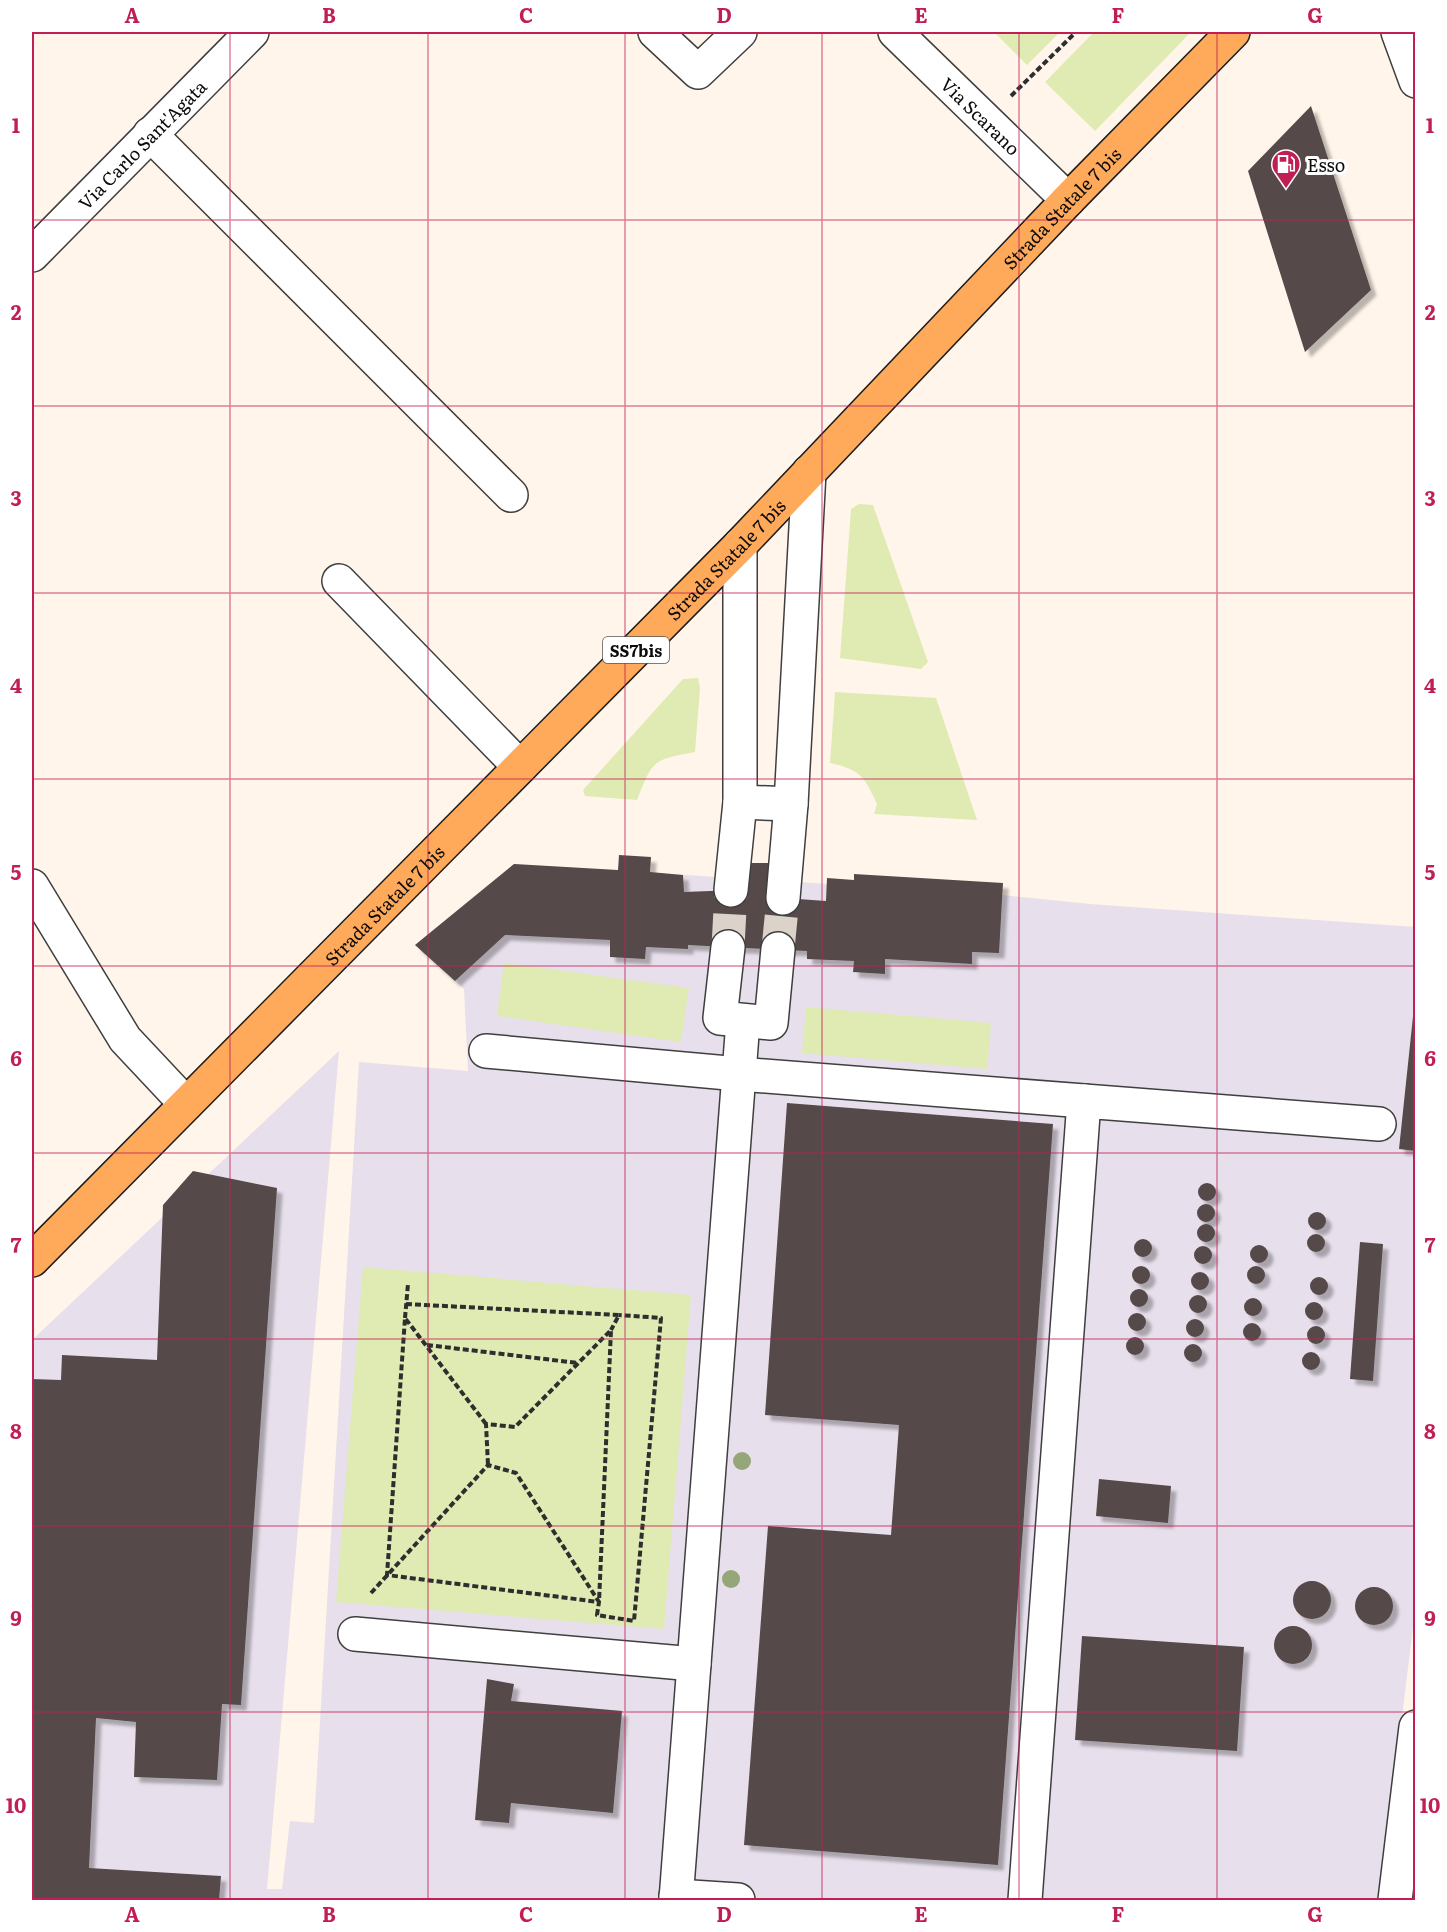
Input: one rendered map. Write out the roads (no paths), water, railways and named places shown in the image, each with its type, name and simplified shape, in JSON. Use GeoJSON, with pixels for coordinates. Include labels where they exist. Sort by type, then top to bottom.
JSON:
{"type":"FeatureCollection","features":[{"type":"Feature","properties":{"kind":"main road","name":"Strada Statale 7 bis"},"geometry":{"type":"LineString","coordinates":[[32,1260],[740,545],[1068,200],[1233,32]]}},
{"type":"Feature","properties":{"kind":"street","name":"Via Carlo Sant'Agata"},"geometry":{"type":"LineString","coordinates":[[32,255],[252,32]]}},
{"type":"Feature","properties":{"kind":"street"},"geometry":{"type":"LineString","coordinates":[[655,32],[698,72],[740,32]]}},
{"type":"Feature","properties":{"kind":"street"},"geometry":{"type":"LineString","coordinates":[[1398,32],[1416,81]]}},
{"type":"Feature","properties":{"kind":"street","name":"Via Scarano"},"geometry":{"type":"LineString","coordinates":[[911,37],[987,120],[1068,200]]}},
{"type":"Feature","properties":{"kind":"street"},"geometry":{"type":"LineString","coordinates":[[150,134],[511,495]]}},
{"type":"Feature","properties":{"kind":"street"},"geometry":{"type":"LineString","coordinates":[[783,898],[791,804],[809,472]]}},
{"type":"Feature","properties":{"kind":"street"},"geometry":{"type":"LineString","coordinates":[[731,890],[740,802],[740,545]]}},
{"type":"Feature","properties":{"kind":"street"},"geometry":{"type":"LineString","coordinates":[[339,581],[520,767]]}},
{"type":"Feature","properties":{"kind":"street"},"geometry":{"type":"LineString","coordinates":[[740,802],[791,804]]}},
{"type":"Feature","properties":{"kind":"street"},"geometry":{"type":"LineString","coordinates":[[32,886],[125,1039],[186,1104]]}},
{"type":"Feature","properties":{"kind":"street"},"geometry":{"type":"LineString","coordinates":[[728,947],[720,1018],[771,1023],[778,949]]}},
{"type":"Feature","properties":{"kind":"street"},"geometry":{"type":"LineString","coordinates":[[738,1900],[676,1898],[743,1021]]}},
{"type":"Feature","properties":{"kind":"street"},"geometry":{"type":"LineString","coordinates":[[486,1051],[739,1074],[1379,1124]]}},
{"type":"Feature","properties":{"kind":"street"},"geometry":{"type":"LineString","coordinates":[[1025,1900],[1084,1101]]}},
{"type":"Feature","properties":{"kind":"street"},"geometry":{"type":"LineString","coordinates":[[355,1635],[694,1664]]}},
{"type":"Feature","properties":{"kind":"street"},"geometry":{"type":"LineString","coordinates":[[1395,1900],[1416,1727]]}},
{"type":"Feature","properties":{"kind":"tunnel"},"geometry":{"type":"LineString","coordinates":[[728,947],[731,890]]}},
{"type":"Feature","properties":{"kind":"tunnel"},"geometry":{"type":"LineString","coordinates":[[778,949],[783,898]]}},
{"type":"Feature","properties":{"kind":"place","name":"Esso"},"geometry":{"type":"Point","coordinates":[1286,190]}}]}
